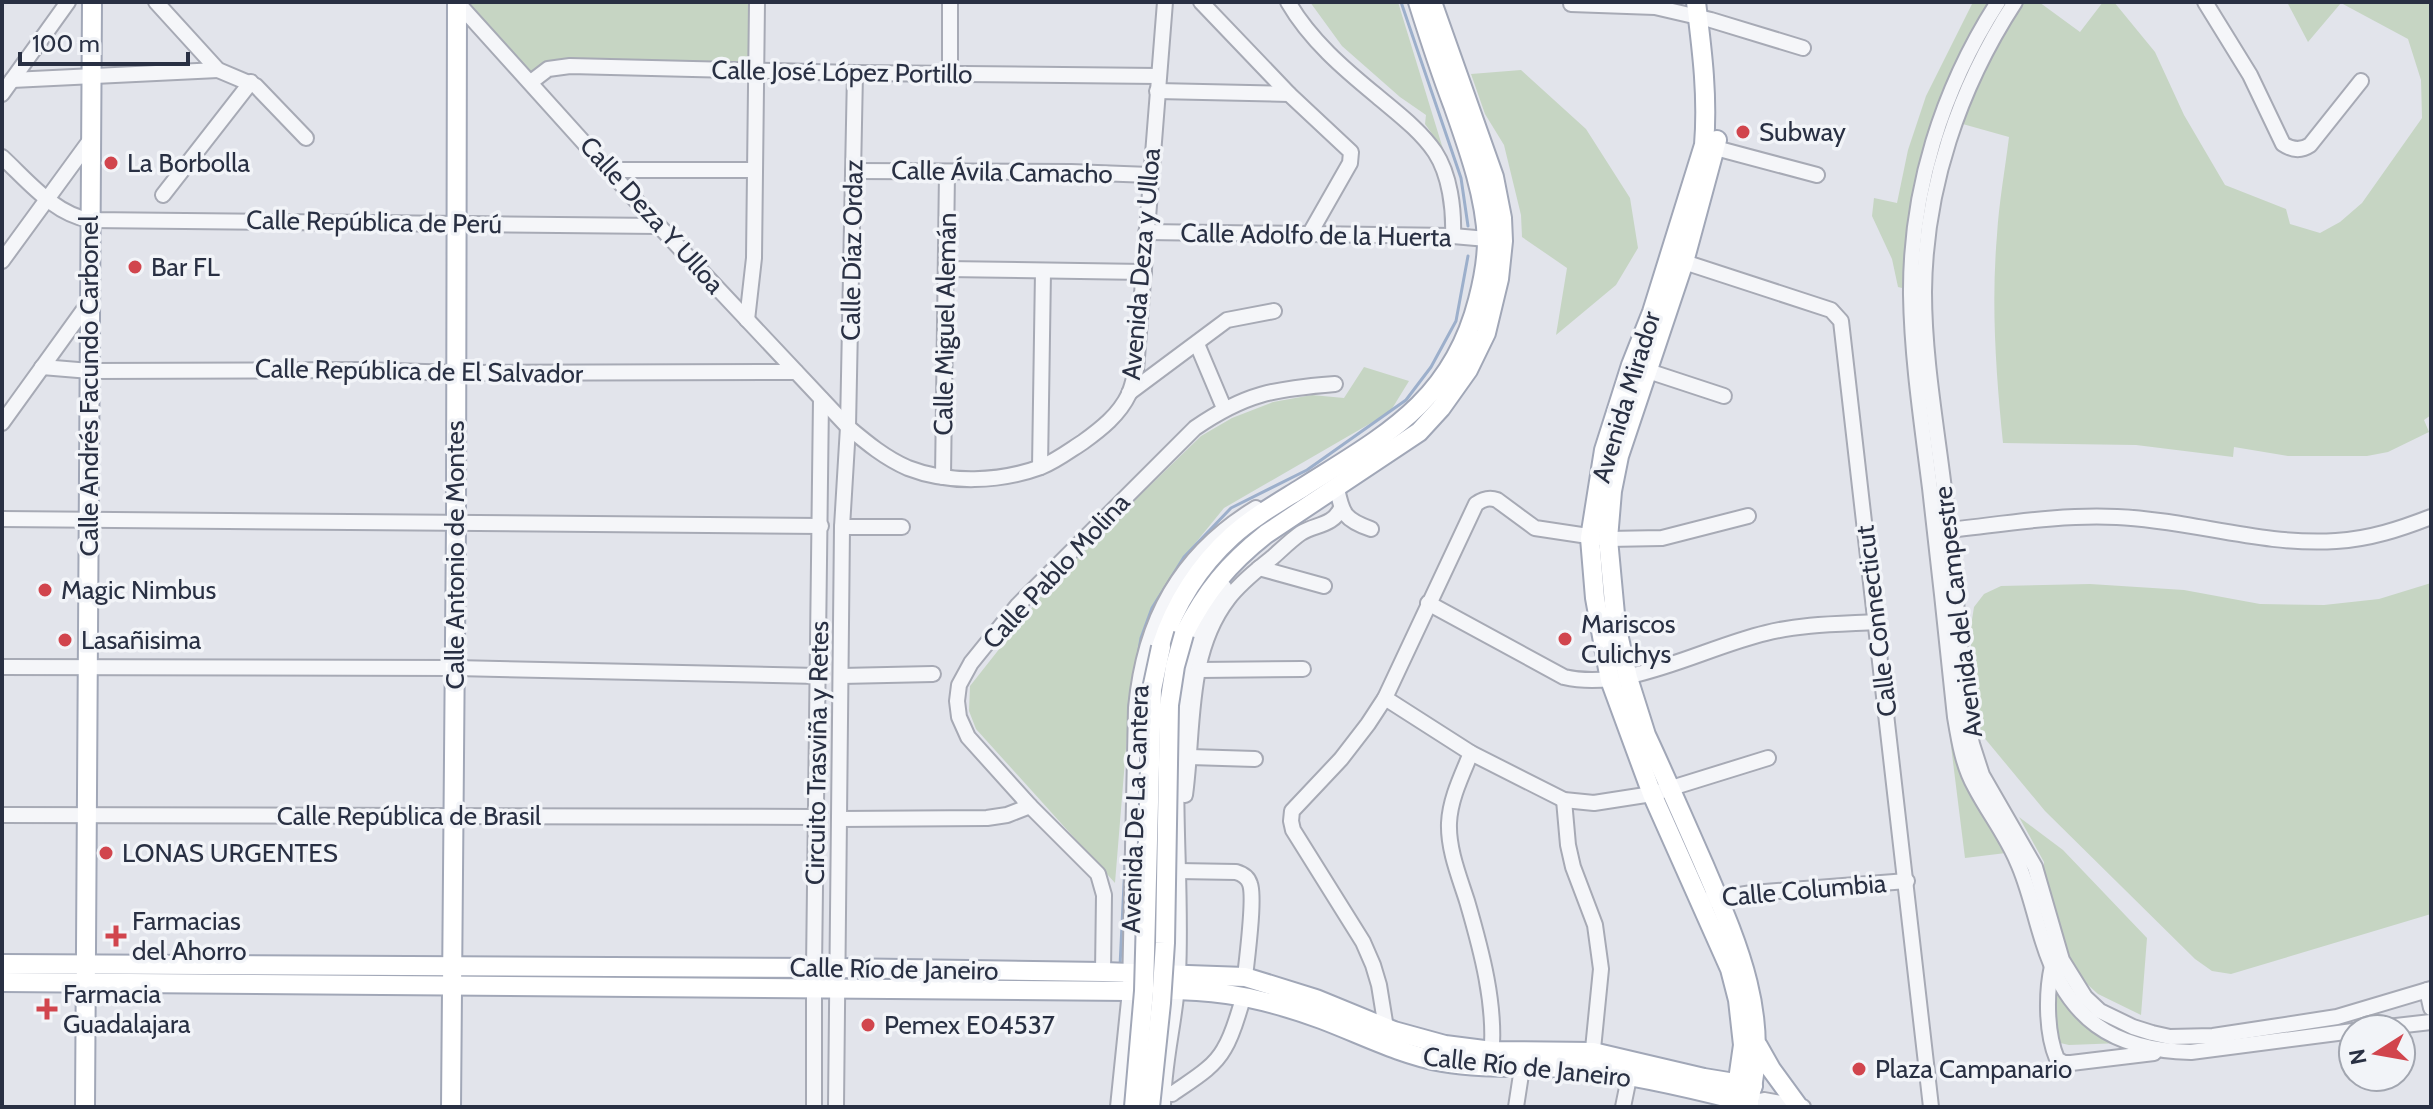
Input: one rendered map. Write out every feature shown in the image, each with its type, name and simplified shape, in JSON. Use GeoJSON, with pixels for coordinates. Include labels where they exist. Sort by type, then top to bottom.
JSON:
{"type":"FeatureCollection","features":[{"type":"Feature","properties":{"kind":"main road","name":"Calle Andrés Facundo Carbonel"},"geometry":{"type":"LineString","coordinates":[[85,1107],[92,2]]}},
{"type":"Feature","properties":{"kind":"main road","name":"Calle Antonio de Montes"},"geometry":{"type":"LineString","coordinates":[[451,1107],[457,2]]}},
{"type":"Feature","properties":{"kind":"main road","name":"Avenida De La Cantera"},"geometry":{"type":"LineString","coordinates":[[1150,1107],[1165,943],[1169,705],[1184,634],[1199,604],[1244,551],[1419,432],[1469,333],[1482,283],[1487,239],[1481,199],[1418,2]]}},
{"type":"Feature","properties":{"kind":"main road","name":"Avenida De La Cantera"},"geometry":{"type":"LineString","coordinates":[[1134,1107],[1144,991],[1152,689],[1169,621],[1204,565],[1233,535],[1262,513],[1435,402],[1468,370],[1486,333],[1499,279],[1502,229],[1494,177],[1432,2]]}},
{"type":"Feature","properties":{"kind":"main road","name":"Avenida Mirador"},"geometry":{"type":"LineString","coordinates":[[1703,10],[1706,119],[1710,146],[1676,259],[1652,312],[1639,368],[1604,450],[1595,598],[1652,794],[1709,899]]}},
{"type":"Feature","properties":{"kind":"main road","name":"Avenida Mirador"},"geometry":{"type":"LineString","coordinates":[[1619,679],[1671,788],[1709,899],[1750,1046],[1746,1098]]}},
{"type":"Feature","properties":{"kind":"main road","name":"Calle Río de Janeiro"},"geometry":{"type":"LineString","coordinates":[[2,964],[86,974],[451,985],[814,978],[1130,982],[1245,977],[1316,999],[1386,1028],[1522,1068],[1592,1061]]}},
{"type":"Feature","properties":{"kind":"main road","name":"Calle Río de Janeiro"},"geometry":{"type":"LineString","coordinates":[[2,982],[86,974],[451,965],[814,978]]}},
{"type":"Feature","properties":{"kind":"main road","name":"Calle Río de Janeiro"},"geometry":{"type":"LineString","coordinates":[[837,978],[1103,972],[1130,982]]}},
{"type":"Feature","properties":{"kind":"main road","name":"Calle Río de Janeiro"},"geometry":{"type":"LineString","coordinates":[[1177,981],[1244,996],[1321,1019],[1406,1053],[1441,1062],[1491,1059],[1592,1061],[1702,1084],[1746,1098]]}},
{"type":"Feature","properties":{"kind":"main road"},"geometry":{"type":"LineString","coordinates":[[1715,1107],[1702,1084],[1750,1046],[1799,1107]]}},
{"type":"Feature","properties":{"kind":"street"},"geometry":{"type":"LineString","coordinates":[[2,94],[68,2]]}},
{"type":"Feature","properties":{"kind":"street"},"geometry":{"type":"LineString","coordinates":[[156,2],[218,70]]}},
{"type":"Feature","properties":{"kind":"street","name":"Calle Deza Y Ulloa"},"geometry":{"type":"LineString","coordinates":[[457,2],[659,226],[848,427]]}},
{"type":"Feature","properties":{"kind":"street"},"geometry":{"type":"LineString","coordinates":[[747,320],[754,258],[757,2]]}},
{"type":"Feature","properties":{"kind":"street"},"geometry":{"type":"LineString","coordinates":[[950,2],[950,74]]}},
{"type":"Feature","properties":{"kind":"street","name":"Avenida Deza y Ulloa"},"geometry":{"type":"LineString","coordinates":[[848,427],[881,455],[910,469],[968,479],[994,478],[1040,467],[1060,458],[1113,418],[1129,393],[1136,370],[1165,2]]}},
{"type":"Feature","properties":{"kind":"street"},"geometry":{"type":"LineString","coordinates":[[1201,2],[1289,94],[1350,150],[1350,163],[1309,235]]}},
{"type":"Feature","properties":{"kind":"street"},"geometry":{"type":"LineString","coordinates":[[1288,2],[1318,42],[1418,132],[1436,153],[1453,208],[1453,236]]}},
{"type":"Feature","properties":{"kind":"street"},"geometry":{"type":"LineString","coordinates":[[1571,2],[1703,10],[1803,48]]}},
{"type":"Feature","properties":{"kind":"street","name":"Avenida del Campestre"},"geometry":{"type":"LineString","coordinates":[[1938,152],[1954,85],[1998,2]]}},
{"type":"Feature","properties":{"kind":"street","name":"Avenida del Campestre"},"geometry":{"type":"LineString","coordinates":[[2015,2],[1979,63],[1938,152],[1919,204],[1913,249],[1911,292],[1942,531],[1960,745],[1973,784],[1998,817],[2049,941],[2085,997],[2100,1011],[2133,1027],[2190,1044],[2337,1032]]}},
{"type":"Feature","properties":{"kind":"street"},"geometry":{"type":"LineString","coordinates":[[2205,2],[2250,75],[2283,144],[2289,148],[2298,150],[2310,145],[2361,81]]}},
{"type":"Feature","properties":{"kind":"street","name":"Calle José López Portillo"},"geometry":{"type":"LineString","coordinates":[[531,82],[555,67],[950,74],[1157,84]]}},
{"type":"Feature","properties":{"kind":"street"},"geometry":{"type":"LineString","coordinates":[[12,80],[218,70],[251,82],[306,138]]}},
{"type":"Feature","properties":{"kind":"street","name":"Calle Díaz Ordaz"},"geometry":{"type":"LineString","coordinates":[[848,427],[855,73]]}},
{"type":"Feature","properties":{"kind":"street"},"geometry":{"type":"LineString","coordinates":[[163,195],[251,82]]}},
{"type":"Feature","properties":{"kind":"street"},"geometry":{"type":"LineString","coordinates":[[1157,84],[1289,94]]}},
{"type":"Feature","properties":{"kind":"street"},"geometry":{"type":"LineString","coordinates":[[2,261],[91,139]]}},
{"type":"Feature","properties":{"kind":"street"},"geometry":{"type":"LineString","coordinates":[[1710,146],[1817,175]]}},
{"type":"Feature","properties":{"kind":"street"},"geometry":{"type":"LineString","coordinates":[[2,157],[48,200],[72,215],[90,220]]}},
{"type":"Feature","properties":{"kind":"street"},"geometry":{"type":"LineString","coordinates":[[610,170],[754,170]]}},
{"type":"Feature","properties":{"kind":"street","name":"Calle Ávila Camacho"},"geometry":{"type":"LineString","coordinates":[[853,171],[1058,171],[1150,175]]}},
{"type":"Feature","properties":{"kind":"street","name":"Calle Miguel Alemán"},"geometry":{"type":"LineString","coordinates":[[943,477],[947,172]]}},
{"type":"Feature","properties":{"kind":"street","name":"Calle República de Perú"},"geometry":{"type":"LineString","coordinates":[[90,220],[659,226]]}},
{"type":"Feature","properties":{"kind":"street","name":"Calle Adolfo de la Huerta"},"geometry":{"type":"LineString","coordinates":[[1146,232],[1487,239]]}},
{"type":"Feature","properties":{"kind":"street","name":"Calle Connecticut"},"geometry":{"type":"LineString","coordinates":[[1676,259],[1831,310],[1841,321],[1931,1107]]}},
{"type":"Feature","properties":{"kind":"street"},"geometry":{"type":"LineString","coordinates":[[946,269],[1144,272]]}},
{"type":"Feature","properties":{"kind":"street"},"geometry":{"type":"LineString","coordinates":[[1040,467],[1043,271]]}},
{"type":"Feature","properties":{"kind":"street"},"geometry":{"type":"LineString","coordinates":[[2,423],[90,301]]}},
{"type":"Feature","properties":{"kind":"street"},"geometry":{"type":"LineString","coordinates":[[1129,393],[1227,320],[1274,311]]}},
{"type":"Feature","properties":{"kind":"street"},"geometry":{"type":"LineString","coordinates":[[1197,344],[1224,408]]}},
{"type":"Feature","properties":{"kind":"street","name":"Calle República de El Salvador"},"geometry":{"type":"LineString","coordinates":[[42,367],[90,371],[796,372]]}},
{"type":"Feature","properties":{"kind":"street"},"geometry":{"type":"LineString","coordinates":[[1639,368],[1724,396]]}},
{"type":"Feature","properties":{"kind":"street","name":"Calle Pablo Molina"},"geometry":{"type":"LineString","coordinates":[[1103,972],[1102,883],[1098,874],[1030,806],[968,737],[959,717],[959,685],[971,663],[1042,579],[1195,428],[1224,408],[1256,395],[1335,384]]}},
{"type":"Feature","properties":{"kind":"street","name":"Circuito Trasviña y Retes"},"geometry":{"type":"LineString","coordinates":[[814,1107],[821,399]]}},
{"type":"Feature","properties":{"kind":"street","name":"Circuito Trasviña y Retes"},"geometry":{"type":"LineString","coordinates":[[836,1107],[842,527],[848,427]]}},
{"type":"Feature","properties":{"kind":"street"},"geometry":{"type":"LineString","coordinates":[[1337,488],[1343,513],[1355,523],[1371,529]]}},
{"type":"Feature","properties":{"kind":"street","name":"Avenida De La Cantera"},"geometry":{"type":"LineString","coordinates":[[1118,1107],[1130,982],[1138,680],[1153,626],[1186,568],[1208,543],[1232,522],[1262,504],[1301,489]]}},
{"type":"Feature","properties":{"kind":"street"},"geometry":{"type":"LineString","coordinates":[[1386,1028],[1373,965],[1363,942],[1293,830],[1292,811],[1341,759],[1385,698],[1476,504],[1486,498],[1497,500],[1535,528],[1599,539],[1662,538],[1748,516]]}},
{"type":"Feature","properties":{"kind":"street"},"geometry":{"type":"LineString","coordinates":[[1178,825],[1190,757],[1193,701],[1209,631],[1230,597],[1259,568],[1298,535],[1335,519],[1341,508]]}},
{"type":"Feature","properties":{"kind":"street"},"geometry":{"type":"LineString","coordinates":[[1942,531],[2049,519],[2115,517],[2301,541],[2336,542],[2394,532],[2431,517]]}},
{"type":"Feature","properties":{"kind":"street"},"geometry":{"type":"LineString","coordinates":[[2,519],[821,526]]}},
{"type":"Feature","properties":{"kind":"street","name":"Avenida De La Cantera"},"geometry":{"type":"LineString","coordinates":[[1167,1101],[1168,1055],[1177,981],[1180,710],[1185,667],[1199,627],[1221,591],[1281,524]]}},
{"type":"Feature","properties":{"kind":"street"},"geometry":{"type":"LineString","coordinates":[[842,527],[902,527]]}},
{"type":"Feature","properties":{"kind":"street"},"geometry":{"type":"LineString","coordinates":[[1259,568],[1324,586]]}},
{"type":"Feature","properties":{"kind":"street"},"geometry":{"type":"LineString","coordinates":[[1428,603],[1564,677],[1582,680],[1619,679],[1769,632],[1816,625],[1876,622]]}},
{"type":"Feature","properties":{"kind":"street"},"geometry":{"type":"LineString","coordinates":[[2,667],[455,668],[818,676]]}},
{"type":"Feature","properties":{"kind":"street"},"geometry":{"type":"LineString","coordinates":[[1199,670],[1303,669]]}},
{"type":"Feature","properties":{"kind":"street"},"geometry":{"type":"LineString","coordinates":[[841,676],[933,674]]}},
{"type":"Feature","properties":{"kind":"street"},"geometry":{"type":"LineString","coordinates":[[1385,698],[1471,753],[1564,800],[1594,803],[1652,794],[1768,758]]}},
{"type":"Feature","properties":{"kind":"street"},"geometry":{"type":"LineString","coordinates":[[1471,753],[1451,806],[1449,825],[1458,871],[1484,965],[1491,1059]]}},
{"type":"Feature","properties":{"kind":"street"},"geometry":{"type":"LineString","coordinates":[[1190,757],[1255,759]]}},
{"type":"Feature","properties":{"kind":"street"},"geometry":{"type":"LineString","coordinates":[[1564,800],[1568,845],[1595,925],[1601,969],[1592,1061]]}},
{"type":"Feature","properties":{"kind":"street"},"geometry":{"type":"LineString","coordinates":[[839,819],[987,818],[1007,815],[1030,806]]}},
{"type":"Feature","properties":{"kind":"street","name":"Calle República de Brasil"},"geometry":{"type":"LineString","coordinates":[[2,815],[815,817]]}},
{"type":"Feature","properties":{"kind":"street"},"geometry":{"type":"LineString","coordinates":[[1178,871],[1236,872],[1244,874],[1249,881],[1251,900],[1245,977]]}},
{"type":"Feature","properties":{"kind":"street","name":"Calle Columbia"},"geometry":{"type":"LineString","coordinates":[[1709,899],[1907,881]]}},
{"type":"Feature","properties":{"kind":"street"},"geometry":{"type":"LineString","coordinates":[[1132,906],[1145,928],[1154,930],[1170,923],[1179,912]]}},
{"type":"Feature","properties":{"kind":"street","name":"Avenida del Campestre"},"geometry":{"type":"LineString","coordinates":[[2049,941],[2052,966],[2061,989],[2074,1006],[2111,1034],[2167,1051]]}},
{"type":"Feature","properties":{"kind":"street","name":"Avenida del Campestre"},"geometry":{"type":"LineString","coordinates":[[2052,966],[2046,991],[2052,1044],[2060,1061],[2071,1063],[2167,1051],[2253,1031],[2318,1021],[2429,989]]}},
{"type":"Feature","properties":{"kind":"street"},"geometry":{"type":"LineString","coordinates":[[2429,989],[2431,1008]]}},
{"type":"Feature","properties":{"kind":"street"},"geometry":{"type":"LineString","coordinates":[[1167,1101],[1215,1062],[1224,1050],[1244,996]]}},
{"type":"Feature","properties":{"kind":"street"},"geometry":{"type":"LineString","coordinates":[[1123,1065],[1133,1045],[1141,1035],[1149,1032],[1161,1035],[1168,1055]]}},
{"type":"Feature","properties":{"kind":"street"},"geometry":{"type":"LineString","coordinates":[[1516,1107],[1522,1068]]}},
{"type":"Feature","properties":{"kind":"street"},"geometry":{"type":"LineString","coordinates":[[1623,1107],[1630,1069]]}},
{"type":"Feature","properties":{"kind":"street","name":"Calle Río de Janeiro"},"geometry":{"type":"LineString","coordinates":[[1746,1098],[1799,1107]]}},
{"type":"Feature","properties":{"kind":"green space"},"geometry":{"type":"Polygon","coordinates":[[[461,2],[759,2],[759,73],[542,71],[530,79],[461,2]]]}},
{"type":"Feature","properties":{"kind":"green space"},"geometry":{"type":"Polygon","coordinates":[[[1310,2],[1398,2],[1443,149],[1425,124],[1426,115],[1400,97],[1342,46],[1310,2]]]}},
{"type":"Feature","properties":{"kind":"green space"},"geometry":{"type":"Polygon","coordinates":[[[1973,2],[1996,2],[1942,107],[1912,282],[1898,287],[1892,259],[1872,216],[1874,198],[1897,203],[1908,150],[1926,96],[1973,2]]]}},
{"type":"Feature","properties":{"kind":"green space"},"geometry":{"type":"Polygon","coordinates":[[[2011,2],[2039,2],[2080,32],[2103,2],[2114,2],[2155,52],[2184,115],[2225,185],[2286,209],[2290,224],[2320,233],[2340,222],[2362,203],[2422,118],[2421,80],[2408,39],[2341,3],[2308,42],[2287,2],[2431,2],[2431,415],[2424,420],[2429,432],[2388,452],[2367,456],[2288,456],[2234,447],[2233,457],[2136,445],[2003,443],[1996,365],[1994,287],[2009,137],[1952,121],[2011,2]]]}},
{"type":"Feature","properties":{"kind":"green space"},"geometry":{"type":"Polygon","coordinates":[[[1521,70],[1586,129],[1630,198],[1638,248],[1616,285],[1556,335],[1567,268],[1522,237],[1521,215],[1504,145],[1485,114],[1471,74],[1521,70]]]}},
{"type":"Feature","properties":{"kind":"green space"},"geometry":{"type":"Polygon","coordinates":[[[1364,367],[1409,381],[1390,412],[1224,508],[1184,557],[1152,608],[1141,638],[1130,699],[1115,883],[976,729],[969,711],[970,686],[1057,576],[1201,436],[1232,418],[1273,402],[1312,395],[1344,398],[1364,367]]]}},
{"type":"Feature","properties":{"kind":"green space"},"geometry":{"type":"Polygon","coordinates":[[[2431,583],[2431,914],[2231,974],[2212,971],[2195,959],[2045,811],[1982,735],[1971,668],[1971,626],[1974,607],[1984,594],[2001,586],[2090,584],[2184,590],[2260,604],[2324,605],[2379,599],[2431,583]]]}},
{"type":"Feature","properties":{"kind":"green space"},"geometry":{"type":"Polygon","coordinates":[[[1956,721],[2014,852],[1965,858],[1948,722],[1956,721]]]}},
{"type":"Feature","properties":{"kind":"green space"},"geometry":{"type":"Polygon","coordinates":[[[2019,817],[2063,850],[2147,938],[2141,1015],[2098,994],[2069,958],[2056,925],[2044,862],[2019,817]]]}},
{"type":"Feature","properties":{"kind":"green space"},"geometry":{"type":"Polygon","coordinates":[[[2052,972],[2097,1019],[2148,1042],[2069,1045],[2056,1042],[2052,972]]]}},
{"type":"Feature","properties":{"kind":"waterway"},"geometry":{"type":"LineString","coordinates":[[1401,2],[1461,178],[1468,226]]}},
{"type":"Feature","properties":{"kind":"waterway"},"geometry":{"type":"LineString","coordinates":[[1136,667],[1141,638],[1152,608],[1184,557],[1231,508],[1307,470],[1406,400],[1431,367],[1456,321],[1468,256]]}},
{"type":"Feature","properties":{"kind":"waterway"},"geometry":{"type":"LineString","coordinates":[[1129,706],[1132,686]]}},
{"type":"Feature","properties":{"kind":"waterway"},"geometry":{"type":"LineString","coordinates":[[1120,966],[1127,822]]}},
{"type":"Feature","properties":{"kind":"place","name":"Subway"},"geometry":{"type":"Point","coordinates":[1743,132]}},
{"type":"Feature","properties":{"kind":"place","name":"La Borbolla"},"geometry":{"type":"Point","coordinates":[111,163]}},
{"type":"Feature","properties":{"kind":"place","name":"Bar FL"},"geometry":{"type":"Point","coordinates":[135,267]}},
{"type":"Feature","properties":{"kind":"place","name":"Magic Nimbus"},"geometry":{"type":"Point","coordinates":[45,590]}},
{"type":"Feature","properties":{"kind":"place","name":"Mariscos Culichys"},"geometry":{"type":"Point","coordinates":[1565,639]}},
{"type":"Feature","properties":{"kind":"place","name":"Lasañisima"},"geometry":{"type":"Point","coordinates":[65,640]}},
{"type":"Feature","properties":{"kind":"place","name":"LONAS URGENTES"},"geometry":{"type":"Point","coordinates":[106,853]}},
{"type":"Feature","properties":{"kind":"place","name":"Farmacias del Ahorro"},"geometry":{"type":"Point","coordinates":[116,936]}},
{"type":"Feature","properties":{"kind":"place","name":"Farmacia Guadalajara"},"geometry":{"type":"Point","coordinates":[47,1009]}},
{"type":"Feature","properties":{"kind":"place","name":"Pemex E04537"},"geometry":{"type":"Point","coordinates":[868,1025]}},
{"type":"Feature","properties":{"kind":"place","name":"Plaza Campanario"},"geometry":{"type":"Point","coordinates":[1859,1069]}}]}
